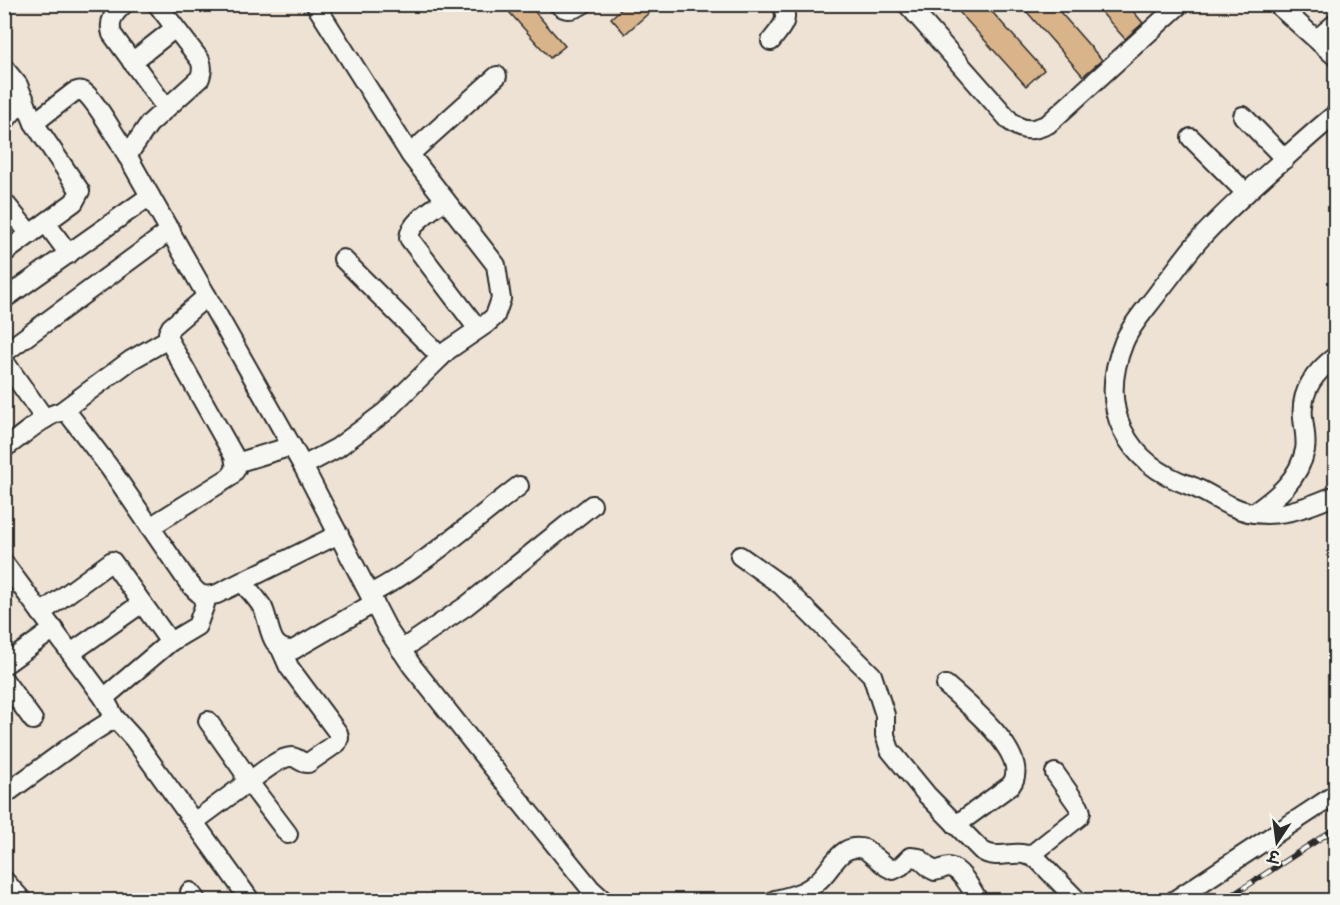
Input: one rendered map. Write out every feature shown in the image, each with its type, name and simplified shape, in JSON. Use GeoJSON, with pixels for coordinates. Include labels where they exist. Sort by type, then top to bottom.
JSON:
{"type":"FeatureCollection","features":[{"type":"Feature","properties":{"kind":"street"},"geometry":{"type":"LineString","coordinates":[[124,4],[113,16],[110,27],[112,34],[166,108]]}},
{"type":"Feature","properties":{"kind":"street"},"geometry":{"type":"LineString","coordinates":[[127,156],[149,124],[200,78],[202,66],[157,4]]}},
{"type":"Feature","properties":{"kind":"street"},"geometry":{"type":"LineString","coordinates":[[303,466],[337,448],[385,412],[441,357],[495,316],[501,299],[496,265],[410,154],[315,4]]}},
{"type":"Feature","properties":{"kind":"street"},"geometry":{"type":"LineString","coordinates":[[558,4],[568,9],[575,9],[583,4]]}},
{"type":"Feature","properties":{"kind":"street"},"geometry":{"type":"LineString","coordinates":[[771,41],[786,18],[781,4]]}},
{"type":"Feature","properties":{"kind":"street"},"geometry":{"type":"LineString","coordinates":[[907,4],[1010,121],[1026,130],[1035,130],[1048,124],[1171,7]]}},
{"type":"Feature","properties":{"kind":"street"},"geometry":{"type":"LineString","coordinates":[[1280,7],[1335,57]]}},
{"type":"Feature","properties":{"kind":"street"},"geometry":{"type":"LineString","coordinates":[[1317,39],[1335,23]]}},
{"type":"Feature","properties":{"kind":"street"},"geometry":{"type":"LineString","coordinates":[[132,62],[175,28]]}},
{"type":"Feature","properties":{"kind":"street"},"geometry":{"type":"LineString","coordinates":[[4,68],[18,85],[34,123],[80,191],[74,202],[4,253]]}},
{"type":"Feature","properties":{"kind":"street"},"geometry":{"type":"LineString","coordinates":[[410,154],[497,76]]}},
{"type":"Feature","properties":{"kind":"street"},"geometry":{"type":"LineString","coordinates":[[34,123],[74,92],[84,92],[104,118],[171,231],[303,466],[388,630],[488,762],[590,888],[603,900]]}},
{"type":"Feature","properties":{"kind":"street"},"geometry":{"type":"LineString","coordinates":[[4,122],[24,98]]}},
{"type":"Feature","properties":{"kind":"street"},"geometry":{"type":"LineString","coordinates":[[1335,114],[1246,193],[1198,241],[1134,324],[1125,340],[1115,375],[1114,394],[1120,429],[1124,437],[1157,471],[1215,496],[1232,507],[1254,513],[1279,514],[1335,495]]}},
{"type":"Feature","properties":{"kind":"street"},"geometry":{"type":"LineString","coordinates":[[1243,116],[1285,159]]}},
{"type":"Feature","properties":{"kind":"street"},"geometry":{"type":"LineString","coordinates":[[1191,138],[1246,193]]}},
{"type":"Feature","properties":{"kind":"street"},"geometry":{"type":"LineString","coordinates":[[4,299],[150,196]]}},
{"type":"Feature","properties":{"kind":"street"},"geometry":{"type":"LineString","coordinates":[[445,200],[419,221],[412,229],[409,238],[478,329]]}},
{"type":"Feature","properties":{"kind":"street"},"geometry":{"type":"LineString","coordinates":[[4,202],[30,234]]}},
{"type":"Feature","properties":{"kind":"street"},"geometry":{"type":"LineString","coordinates":[[46,222],[69,254]]}},
{"type":"Feature","properties":{"kind":"street"},"geometry":{"type":"LineString","coordinates":[[54,415],[6,363],[171,231]]}},
{"type":"Feature","properties":{"kind":"street"},"geometry":{"type":"LineString","coordinates":[[343,259],[441,357]]}},
{"type":"Feature","properties":{"kind":"street"},"geometry":{"type":"LineString","coordinates":[[150,527],[230,477],[236,469],[236,463],[168,339],[171,327],[207,296]]}},
{"type":"Feature","properties":{"kind":"street"},"geometry":{"type":"LineString","coordinates":[[4,448],[131,360],[168,339]]}},
{"type":"Feature","properties":{"kind":"street"},"geometry":{"type":"LineString","coordinates":[[1254,513],[1283,490],[1295,475],[1305,449],[1302,406],[1305,394],[1318,371],[1335,356]]}},
{"type":"Feature","properties":{"kind":"street"},"geometry":{"type":"LineString","coordinates":[[54,415],[67,412],[78,425],[188,582],[201,595],[205,604],[197,626],[170,642],[104,698]]}},
{"type":"Feature","properties":{"kind":"street"},"geometry":{"type":"LineString","coordinates":[[236,463],[291,446]]}},
{"type":"Feature","properties":{"kind":"street"},"geometry":{"type":"LineString","coordinates":[[281,649],[293,650],[372,598],[519,486]]}},
{"type":"Feature","properties":{"kind":"street"},"geometry":{"type":"LineString","coordinates":[[401,650],[466,606],[592,505]]}},
{"type":"Feature","properties":{"kind":"street"},"geometry":{"type":"LineString","coordinates":[[201,595],[217,594],[339,534]]}},
{"type":"Feature","properties":{"kind":"street"},"geometry":{"type":"LineString","coordinates":[[740,556],[787,591],[872,675],[885,715],[885,735],[890,750],[927,795],[956,825],[986,854],[1019,852],[1031,855],[1077,900]]}},
{"type":"Feature","properties":{"kind":"street"},"geometry":{"type":"LineString","coordinates":[[41,613],[112,561],[170,642]]}},
{"type":"Feature","properties":{"kind":"street"},"geometry":{"type":"LineString","coordinates":[[4,563],[250,900]]}},
{"type":"Feature","properties":{"kind":"street"},"geometry":{"type":"LineString","coordinates":[[194,822],[240,788],[247,779],[286,757],[295,757],[303,763],[308,763],[337,743],[339,738],[333,726],[289,667],[281,649],[270,634],[260,603],[242,582]]}},
{"type":"Feature","properties":{"kind":"street"},"geometry":{"type":"LineString","coordinates":[[71,653],[142,603]]}},
{"type":"Feature","properties":{"kind":"street"},"geometry":{"type":"LineString","coordinates":[[4,665],[54,629]]}},
{"type":"Feature","properties":{"kind":"street"},"geometry":{"type":"LineString","coordinates":[[4,680],[33,720]]}},
{"type":"Feature","properties":{"kind":"street"},"geometry":{"type":"LineString","coordinates":[[946,686],[977,713],[1009,749],[1015,765],[1014,780],[1011,784],[956,825]]}},
{"type":"Feature","properties":{"kind":"street"},"geometry":{"type":"LineString","coordinates":[[4,795],[74,744],[115,718]]}},
{"type":"Feature","properties":{"kind":"street"},"geometry":{"type":"LineString","coordinates":[[208,721],[288,834]]}},
{"type":"Feature","properties":{"kind":"street"},"geometry":{"type":"LineString","coordinates":[[1031,855],[1079,817],[1081,812],[1055,773]]}},
{"type":"Feature","properties":{"kind":"street"},"geometry":{"type":"LineString","coordinates":[[1175,900],[1335,794]]}},
{"type":"Feature","properties":{"kind":"street"},"geometry":{"type":"LineString","coordinates":[[776,900],[802,893],[820,881],[838,856],[848,849],[861,847],[893,870],[914,856],[935,871],[946,867],[952,868],[963,878],[978,900]]}},
{"type":"Feature","properties":{"kind":"street"},"geometry":{"type":"LineString","coordinates":[[4,880],[22,900]]}},
{"type":"Feature","properties":{"kind":"building"},"geometry":{"type":"Polygon","coordinates":[[[502,4],[528,4],[565,46],[550,58],[502,4]]]}},
{"type":"Feature","properties":{"kind":"building"},"geometry":{"type":"Polygon","coordinates":[[[627,4],[659,4],[625,34],[611,18],[627,4]]]}},
{"type":"Feature","properties":{"kind":"building"},"geometry":{"type":"Polygon","coordinates":[[[952,4],[985,4],[1044,70],[1026,86],[952,4]]]}},
{"type":"Feature","properties":{"kind":"building"},"geometry":{"type":"Polygon","coordinates":[[[1020,4],[1053,4],[1102,60],[1083,76],[1020,4]]]}},
{"type":"Feature","properties":{"kind":"building"},"geometry":{"type":"Polygon","coordinates":[[[1094,4],[1127,4],[1143,23],[1125,39],[1094,4]]]}},
{"type":"Feature","properties":{"kind":"railway"},"geometry":{"type":"LineString","coordinates":[[1225,900],[1336,828]]}}]}
